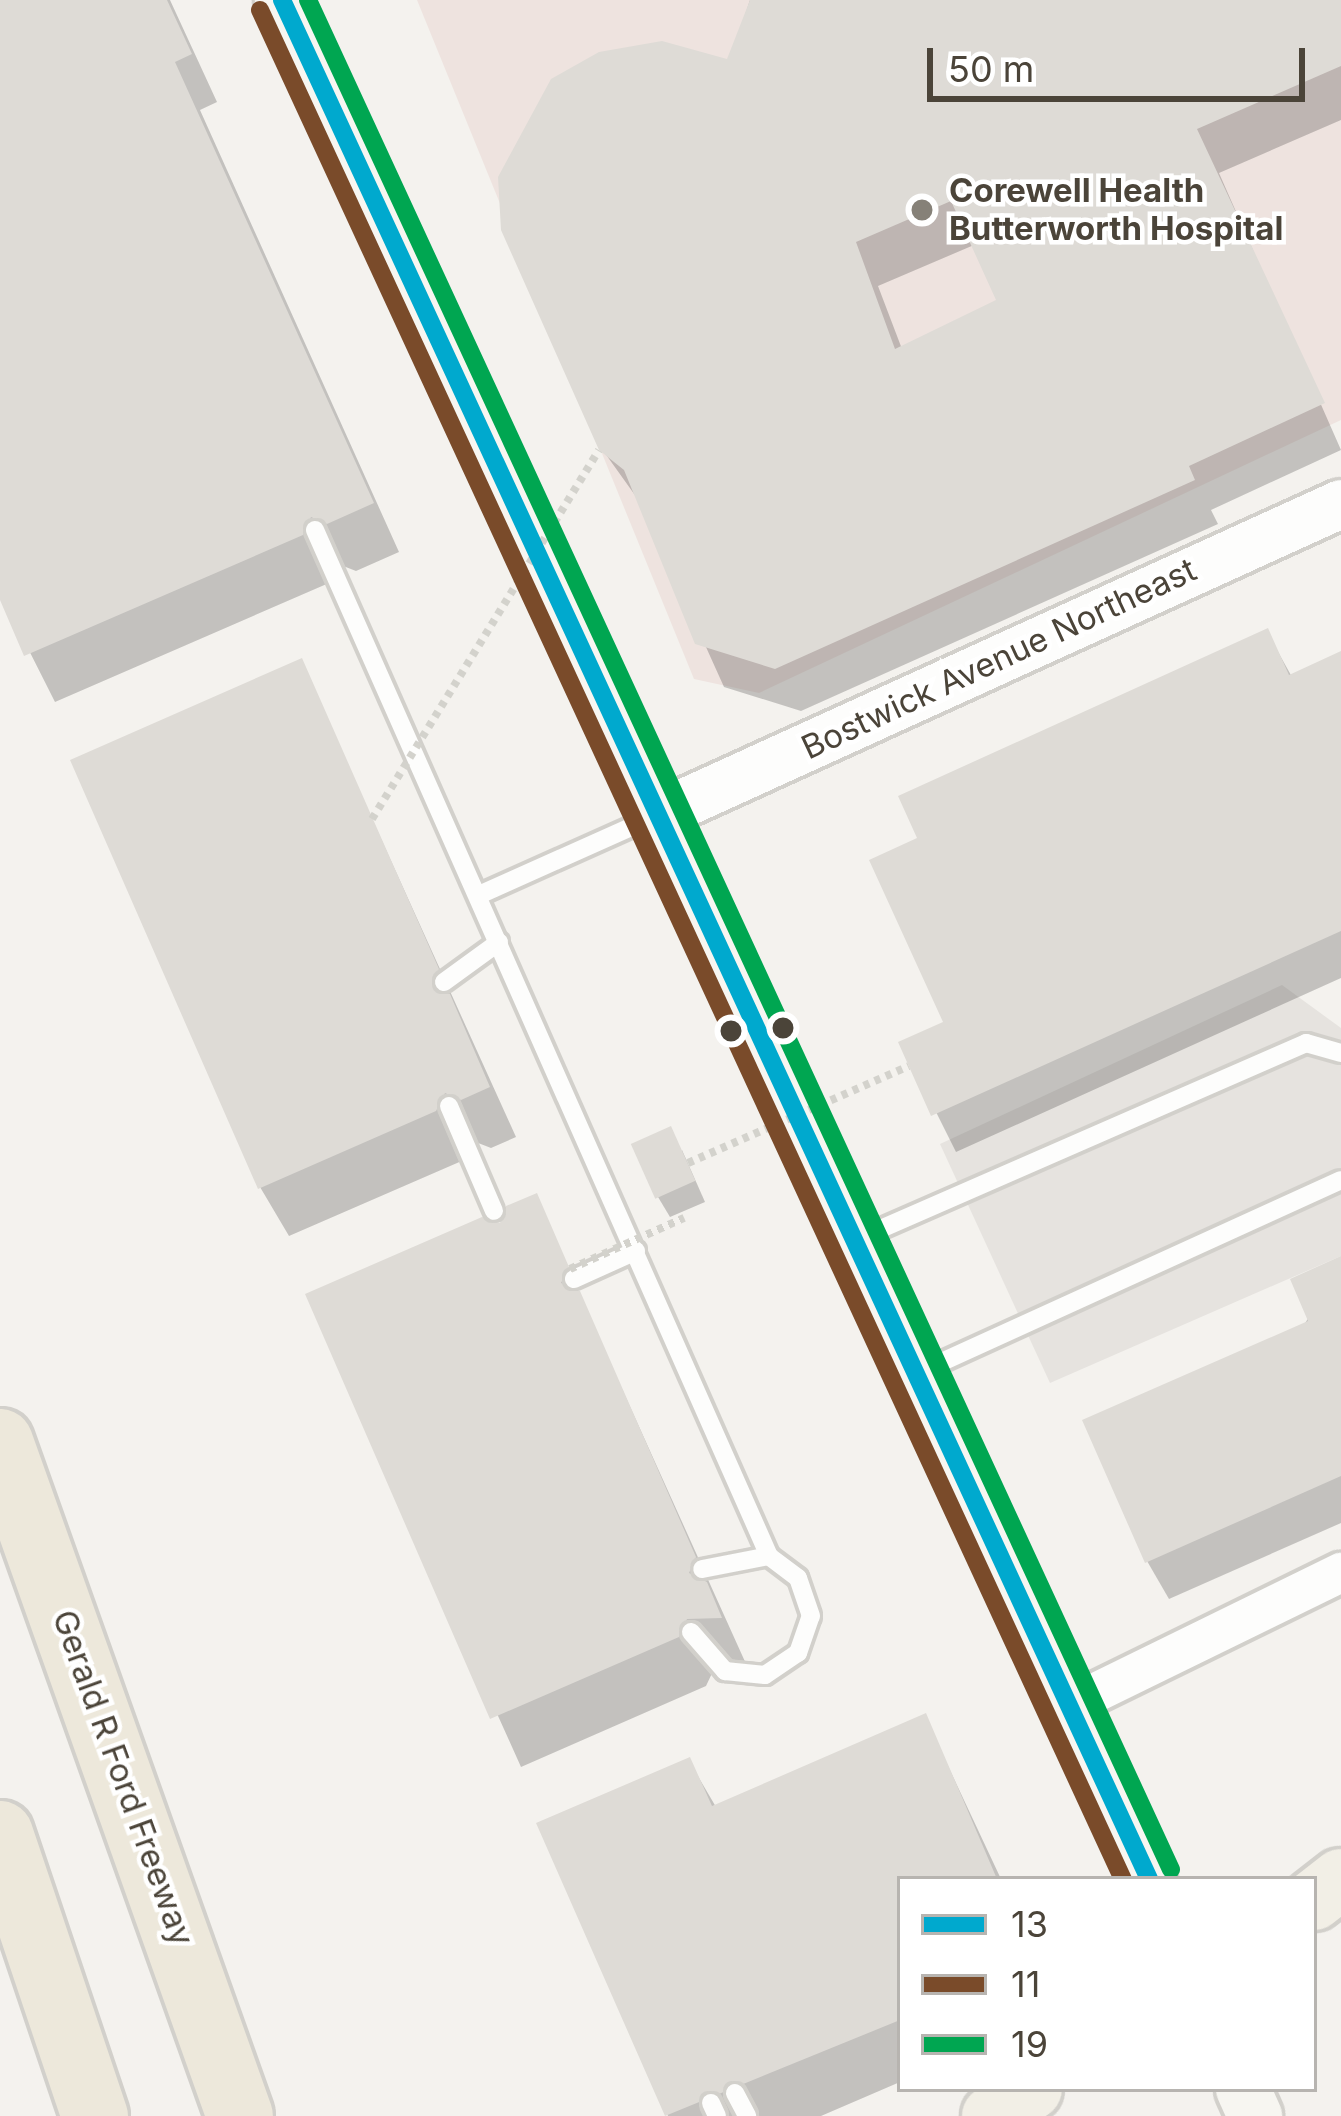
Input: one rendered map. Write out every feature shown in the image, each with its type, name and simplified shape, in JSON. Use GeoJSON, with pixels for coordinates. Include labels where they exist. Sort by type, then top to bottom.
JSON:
{"type":"FeatureCollection","features":[{"type":"Feature","properties":{"kind":"highway","name":"Gerald R Ford Freeway"},"geometry":{"type":"LineString","coordinates":[[0,1442],[162,1879],[240,2116]]}},
{"type":"Feature","properties":{"kind":"highway"},"geometry":{"type":"LineString","coordinates":[[0,1834],[95,2116]]}},
{"type":"Feature","properties":{"kind":"main road"},"geometry":{"type":"LineString","coordinates":[[282,0],[912,1376],[1149,1876]]}},
{"type":"Feature","properties":{"kind":"main road"},"geometry":{"type":"LineString","coordinates":[[1317,1898],[1341,1879]]}},
{"type":"Feature","properties":{"kind":"main road"},"geometry":{"type":"LineString","coordinates":[[992,2116],[1028,2092]]}},
{"type":"Feature","properties":{"kind":"street","name":"Bostwick Avenue Northeast"},"geometry":{"type":"LineString","coordinates":[[658,815],[1341,504]]}},
{"type":"Feature","properties":{"kind":"street"},"geometry":{"type":"LineString","coordinates":[[1069,1706],[1341,1572]]}},
{"type":"Feature","properties":{"kind":"lane"},"geometry":{"type":"LineString","coordinates":[[315,530],[769,1556],[808,1595],[798,1653],[745,1676],[709,1660],[691,1632]]}},
{"type":"Feature","properties":{"kind":"lane"},"geometry":{"type":"LineString","coordinates":[[479,896],[658,815]]}},
{"type":"Feature","properties":{"kind":"lane"},"geometry":{"type":"LineString","coordinates":[[445,982],[499,942]]}},
{"type":"Feature","properties":{"kind":"lane"},"geometry":{"type":"LineString","coordinates":[[851,1243],[1306,1043],[1341,1053]]}},
{"type":"Feature","properties":{"kind":"lane"},"geometry":{"type":"LineString","coordinates":[[448,1106],[494,1211]]}},
{"type":"Feature","properties":{"kind":"lane"},"geometry":{"type":"LineString","coordinates":[[912,1376],[1341,1180]]}},
{"type":"Feature","properties":{"kind":"lane"},"geometry":{"type":"LineString","coordinates":[[572,1274],[636,1251]]}},
{"type":"Feature","properties":{"kind":"lane"},"geometry":{"type":"LineString","coordinates":[[702,1569],[769,1556]]}},
{"type":"Feature","properties":{"kind":"lane"},"geometry":{"type":"LineString","coordinates":[[735,2092],[747,2116]]}},
{"type":"Feature","properties":{"kind":"path"},"geometry":{"type":"LineString","coordinates":[[372,819],[599,450]]}},
{"type":"Feature","properties":{"kind":"path"},"geometry":{"type":"LineString","coordinates":[[688,1163],[909,1066]]}},
{"type":"Feature","properties":{"kind":"path"},"geometry":{"type":"LineString","coordinates":[[572,1274],[684,1218]]}},
{"type":"Feature","properties":{"kind":"shaded area","name":"Corewell Health Butterworth Hospital"},"geometry":{"type":"Polygon","coordinates":[[[417,0],[1341,0],[1341,420],[759,693],[694,679],[417,0]]]}},
{"type":"Feature","properties":{"kind":"shaded area"},"geometry":{"type":"Polygon","coordinates":[[[1282,985],[1341,1028],[1341,1256],[1050,1383],[940,1144],[1282,985]]]}},
{"type":"Feature","properties":{"kind":"building"},"geometry":{"type":"Polygon","coordinates":[[[0,0],[167,0],[192,54],[175,62],[374,503],[327,524],[311,517],[303,535],[24,656],[0,600],[0,0]]]}},
{"type":"Feature","properties":{"kind":"building","name":"Corewell Health Butterworth Hospital"},"geometry":{"type":"Polygon","coordinates":[[[750,0],[1341,0],[1341,66],[1197,129],[1325,403],[1189,466],[1195,480],[775,669],[695,644],[624,470],[599,450],[501,230],[498,177],[551,79],[599,52],[662,41],[727,59],[750,0]],[[951,201],[856,242],[895,349],[996,300],[951,201]]]}},
{"type":"Feature","properties":{"kind":"building"},"geometry":{"type":"Polygon","coordinates":[[[1268,628],[1289,675],[1341,651],[1341,931],[931,1116],[898,1042],[943,1022],[869,860],[917,838],[898,796],[1268,628]]]}},
{"type":"Feature","properties":{"kind":"building"},"geometry":{"type":"Polygon","coordinates":[[[302,658],[439,969],[433,989],[450,994],[490,1087],[461,1100],[445,1093],[436,1111],[258,1189],[70,760],[302,658]]]}},
{"type":"Feature","properties":{"kind":"building"},"geometry":{"type":"Polygon","coordinates":[[[671,1126],[695,1181],[655,1199],[631,1144],[671,1126]]]}},
{"type":"Feature","properties":{"kind":"building"},"geometry":{"type":"Polygon","coordinates":[[[537,1193],[569,1267],[561,1283],[580,1291],[696,1557],[689,1573],[707,1582],[722,1618],[687,1619],[679,1637],[490,1719],[305,1294],[482,1217],[500,1223],[506,1206],[537,1193]]]}},
{"type":"Feature","properties":{"kind":"building"},"geometry":{"type":"Polygon","coordinates":[[[1341,1256],[1341,1476],[1145,1563],[1082,1420],[1308,1321],[1290,1279],[1341,1256]]]}},
{"type":"Feature","properties":{"kind":"building"},"geometry":{"type":"Polygon","coordinates":[[[926,1713],[996,1876],[897,1876],[897,2021],[665,2116],[536,1823],[690,1757],[712,1806],[926,1713]]]}},
{"type":"Feature","properties":{"kind":"transit line","name":"13"},"geometry":{"type":"LineString","coordinates":[[282,0],[1148,1876]]}},
{"type":"Feature","properties":{"kind":"transit line","name":"19"},"geometry":{"type":"LineString","coordinates":[[308,0],[1171,1869]]}},
{"type":"Feature","properties":{"kind":"transit line","name":"11"},"geometry":{"type":"LineString","coordinates":[[260,10],[1122,1876]]}},
{"type":"Feature","properties":{"kind":"place","name":"Corewell Health Butterworth Hospital"},"geometry":{"type":"Point","coordinates":[922,210]}}]}
